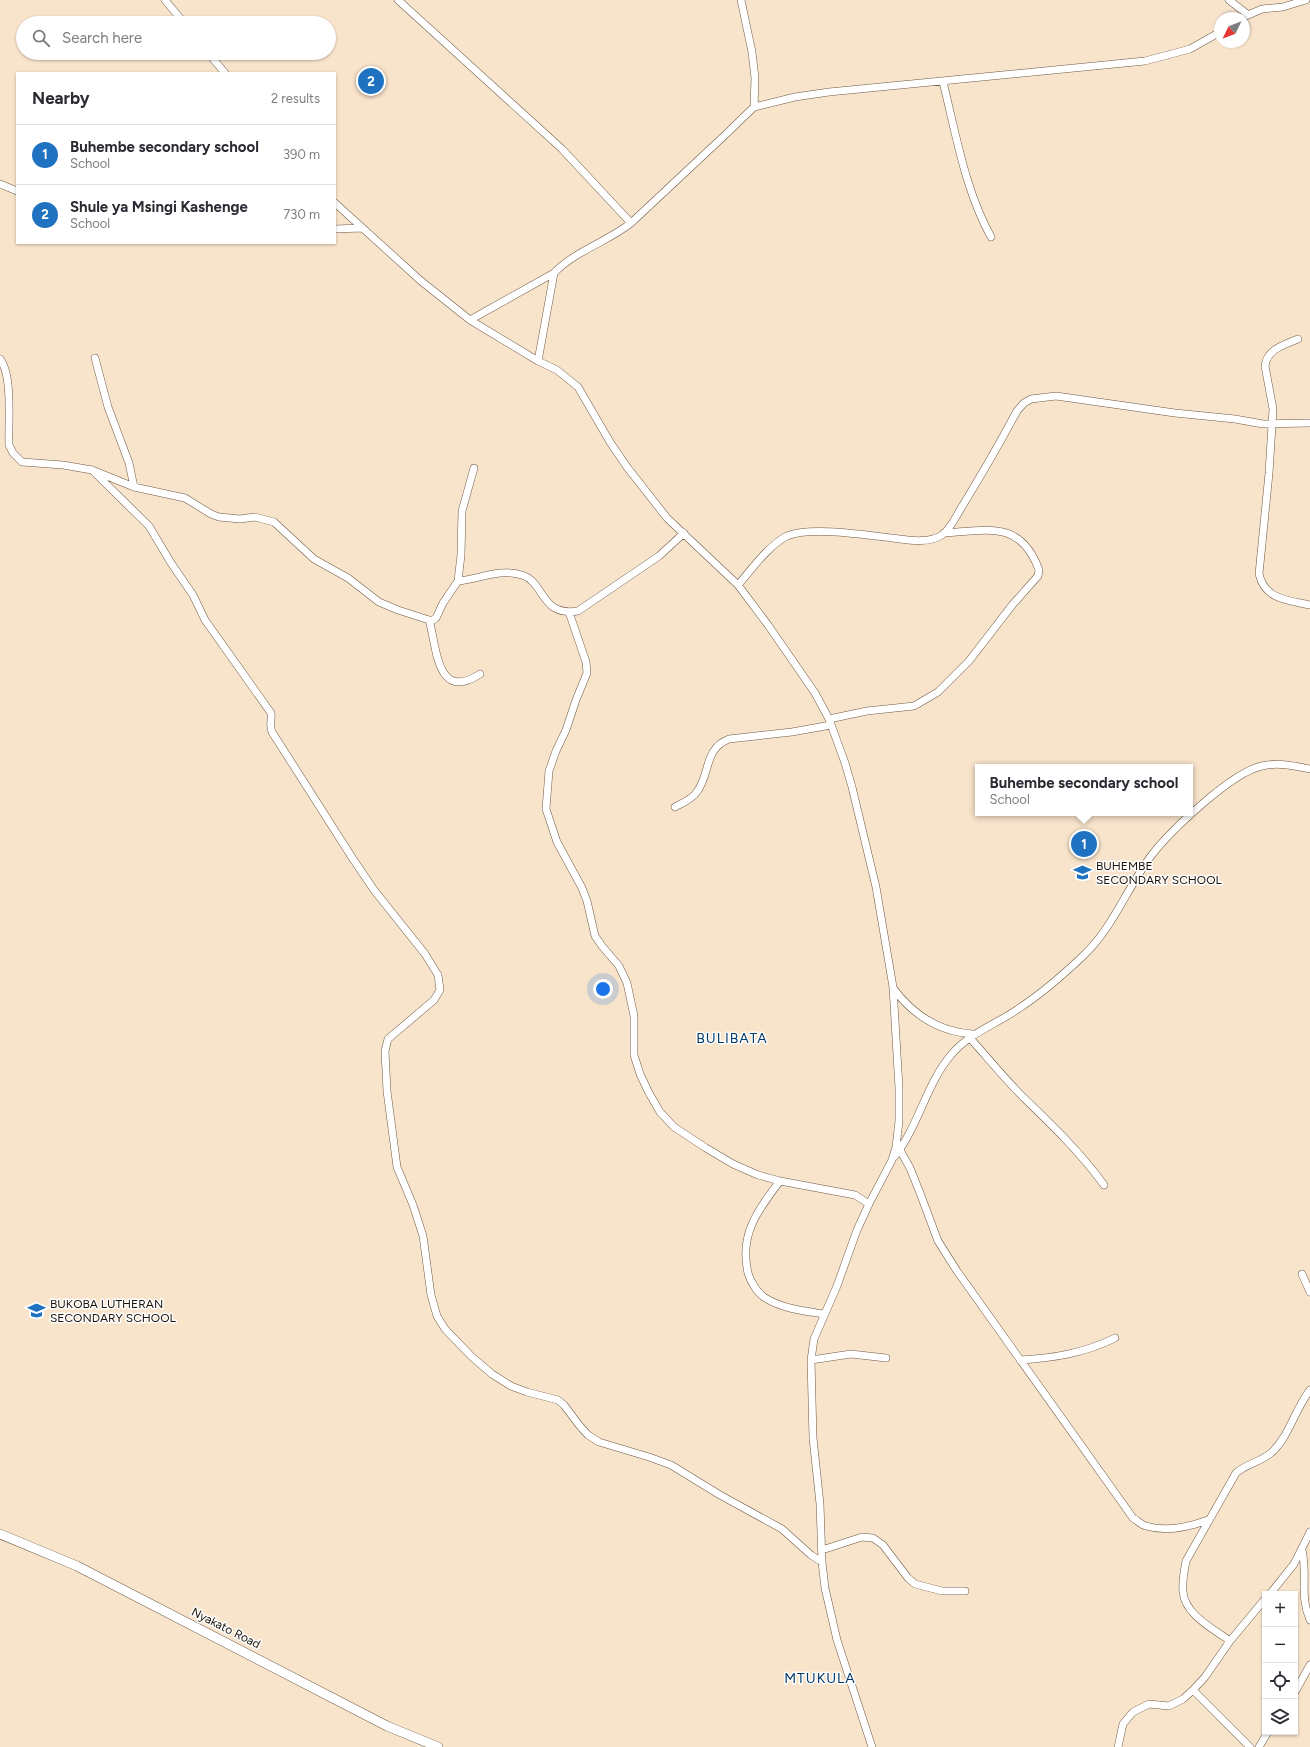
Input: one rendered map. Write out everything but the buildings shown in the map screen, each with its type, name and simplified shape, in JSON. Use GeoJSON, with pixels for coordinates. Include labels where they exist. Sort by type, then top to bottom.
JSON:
{"type":"FeatureCollection","features":[{"type":"Feature","properties":{"kind":"street"},"geometry":{"type":"LineString","coordinates":[[165,0],[178,16]]}},
{"type":"Feature","properties":{"kind":"street"},"geometry":{"type":"LineString","coordinates":[[398,0],[562,149],[631,223]]}},
{"type":"Feature","properties":{"kind":"street"},"geometry":{"type":"LineString","coordinates":[[741,0],[755,78],[754,107]]}},
{"type":"Feature","properties":{"kind":"street"},"geometry":{"type":"LineString","coordinates":[[1229,0],[1240,12]]}},
{"type":"Feature","properties":{"kind":"street"},"geometry":{"type":"LineString","coordinates":[[1250,14],[1262,9],[1283,7],[1306,0]]}},
{"type":"Feature","properties":{"kind":"street"},"geometry":{"type":"LineString","coordinates":[[470,320],[554,273],[562,265],[619,233],[754,107],[795,97],[829,92],[882,86],[943,82],[1018,72],[1145,61],[1190,49],[1214,35]]}},
{"type":"Feature","properties":{"kind":"street"},"geometry":{"type":"LineString","coordinates":[[214,60],[224,72]]}},
{"type":"Feature","properties":{"kind":"street"},"geometry":{"type":"LineString","coordinates":[[943,82],[968,182],[983,223],[991,236]]}},
{"type":"Feature","properties":{"kind":"street"},"geometry":{"type":"LineString","coordinates":[[0,184],[16,190]]}},
{"type":"Feature","properties":{"kind":"street"},"geometry":{"type":"LineString","coordinates":[[336,204],[421,281],[470,320],[538,361],[557,370],[578,387],[610,442],[627,467],[667,518],[738,585],[795,662],[815,693],[830,722],[852,787],[860,817],[876,887],[893,987],[899,1108],[898,1135],[892,1160]]}},
{"type":"Feature","properties":{"kind":"street"},"geometry":{"type":"LineString","coordinates":[[336,229],[362,228]]}},
{"type":"Feature","properties":{"kind":"street"},"geometry":{"type":"LineString","coordinates":[[538,361],[554,273]]}},
{"type":"Feature","properties":{"kind":"street"},"geometry":{"type":"LineString","coordinates":[[1298,339],[1269,353],[1266,358],[1265,366],[1273,409],[1269,473],[1259,574],[1261,584],[1266,590],[1274,595],[1310,605]]}},
{"type":"Feature","properties":{"kind":"street"},"geometry":{"type":"LineString","coordinates":[[95,358],[108,407],[129,463],[134,487]]}},
{"type":"Feature","properties":{"kind":"street"},"geometry":{"type":"LineString","coordinates":[[0,359],[6,368],[9,445],[17,458],[25,463],[63,465],[92,470],[134,487],[185,498],[210,514],[219,517],[240,519],[255,517],[274,522],[314,559],[348,578],[379,602],[429,620],[436,618],[443,603],[458,582],[461,555],[462,511],[474,468]]}},
{"type":"Feature","properties":{"kind":"street"},"geometry":{"type":"LineString","coordinates":[[944,534],[981,475],[1017,411],[1024,403],[1031,399],[1056,396],[1175,413],[1271,424],[1310,423]]}},
{"type":"Feature","properties":{"kind":"street"},"geometry":{"type":"LineString","coordinates":[[92,470],[141,517],[155,534],[171,563],[193,595],[205,620],[271,713],[272,717],[270,726],[272,732],[325,817],[374,890],[425,954],[438,975],[440,990],[434,1000],[396,1031],[388,1040],[385,1051],[389,1105],[397,1167],[413,1205],[423,1236],[431,1295],[437,1316],[445,1329],[471,1356],[492,1374],[511,1386],[558,1400],[564,1404],[588,1435],[599,1442],[649,1456],[671,1465],[720,1495],[782,1529],[811,1555],[822,1562]]}},
{"type":"Feature","properties":{"kind":"street"},"geometry":{"type":"LineString","coordinates":[[675,808],[696,794],[711,754],[720,742],[729,739],[792,732],[867,711],[914,706],[938,692],[969,661],[1013,604],[1038,576],[1039,570],[1030,551],[1022,541],[1012,534],[1001,531],[944,534],[930,540],[810,532],[796,534],[780,541],[738,585]]}},
{"type":"Feature","properties":{"kind":"street"},"geometry":{"type":"LineString","coordinates":[[458,582],[472,580],[497,572],[524,576],[532,582],[550,605],[562,611],[578,611],[659,556],[684,533]]}},
{"type":"Feature","properties":{"kind":"street"},"geometry":{"type":"LineString","coordinates":[[569,612],[586,662],[587,673],[566,730],[556,751],[550,771],[546,809],[557,842],[582,888],[587,901],[595,936],[619,966],[627,983],[634,1016],[634,1055],[640,1074],[660,1112],[674,1127],[733,1164],[758,1175],[780,1181],[845,1192],[855,1195],[869,1204]]}},
{"type":"Feature","properties":{"kind":"street"},"geometry":{"type":"LineString","coordinates":[[429,620],[434,650],[442,671],[447,678],[454,682],[462,682],[470,680],[480,674]]}},
{"type":"Feature","properties":{"kind":"street"},"geometry":{"type":"LineString","coordinates":[[1193,813],[1200,806],[1243,775],[1262,766],[1291,766],[1310,769]]}},
{"type":"Feature","properties":{"kind":"street"},"geometry":{"type":"LineString","coordinates":[[872,1747],[830,1613],[822,1562],[820,1504],[813,1438],[811,1360],[814,1338],[837,1286],[869,1204],[892,1160],[910,1135],[941,1070],[957,1047],[971,1036],[1019,1009],[1085,954],[1107,927],[1151,856],[1190,816]]}},
{"type":"Feature","properties":{"kind":"street"},"geometry":{"type":"LineString","coordinates":[[893,987],[902,1000],[921,1017],[948,1030],[971,1036],[1022,1096],[1070,1143],[1088,1163],[1104,1185]]}},
{"type":"Feature","properties":{"kind":"street"},"geometry":{"type":"LineString","coordinates":[[900,1150],[910,1168],[938,1241],[990,1320],[1133,1518],[1145,1526],[1165,1529],[1184,1527],[1208,1520]]}},
{"type":"Feature","properties":{"kind":"street"},"geometry":{"type":"LineString","coordinates":[[780,1181],[763,1204],[752,1223],[746,1241],[745,1261],[750,1279],[758,1292],[767,1299],[780,1305],[824,1314]]}},
{"type":"Feature","properties":{"kind":"street"},"geometry":{"type":"LineString","coordinates":[[1302,1274],[1310,1292]]}},
{"type":"Feature","properties":{"kind":"street"},"geometry":{"type":"LineString","coordinates":[[1020,1360],[1050,1359],[1091,1348],[1115,1338]]}},
{"type":"Feature","properties":{"kind":"street"},"geometry":{"type":"LineString","coordinates":[[811,1360],[851,1354],[886,1358]]}},
{"type":"Feature","properties":{"kind":"street"},"geometry":{"type":"LineString","coordinates":[[1230,1641],[1190,1610],[1183,1594],[1186,1561],[1236,1473],[1247,1465],[1263,1459],[1280,1443],[1310,1390]]}},
{"type":"Feature","properties":{"kind":"street"},"geometry":{"type":"LineString","coordinates":[[1272,1591],[1294,1564],[1310,1532]]}},
{"type":"Feature","properties":{"kind":"street","name":"Nyakato Road"},"geometry":{"type":"LineString","coordinates":[[0,1534],[77,1566],[380,1722],[438,1747]]}},
{"type":"Feature","properties":{"kind":"street"},"geometry":{"type":"LineString","coordinates":[[822,1550],[862,1537],[873,1538],[883,1545],[908,1578],[915,1584],[942,1591],[965,1591]]}},
{"type":"Feature","properties":{"kind":"street"},"geometry":{"type":"LineString","coordinates":[[1302,1550],[1305,1570],[1304,1599],[1310,1620]]}},
{"type":"Feature","properties":{"kind":"street"},"geometry":{"type":"LineString","coordinates":[[1118,1747],[1124,1724],[1134,1712],[1148,1704],[1169,1706],[1183,1699],[1205,1677],[1230,1641],[1262,1603]]}},
{"type":"Feature","properties":{"kind":"street"},"geometry":{"type":"LineString","coordinates":[[1298,1687],[1310,1665]]}},
{"type":"Feature","properties":{"kind":"street"},"geometry":{"type":"LineString","coordinates":[[1193,1690],[1250,1747]]}},
{"type":"Feature","properties":{"kind":"street"},"geometry":{"type":"LineString","coordinates":[[1259,1747],[1266,1735]]}},
{"type":"Feature","properties":{"kind":"place","name":"Shule ya Msingi Kashenge"},"geometry":{"type":"Point","coordinates":[371,81]}},
{"type":"Feature","properties":{"kind":"place","name":"Buhembe secondary school"},"geometry":{"type":"Point","coordinates":[1084,844]}},
{"type":"Feature","properties":{"kind":"place","name":"BUHEMBE SECONDARY SCHOOL"},"geometry":{"type":"Point","coordinates":[1083,873]}},
{"type":"Feature","properties":{"kind":"place","name":"BUKOBA LUTHERAN SECONDARY SCHOOL"},"geometry":{"type":"Point","coordinates":[37,1311]}},
{"type":"Feature","properties":{"kind":"district","name":"BULIBATA"},"geometry":{"type":"Point","coordinates":[732,1038]}},
{"type":"Feature","properties":{"kind":"district","name":"MTUKULA"},"geometry":{"type":"Point","coordinates":[820,1678]}}]}
